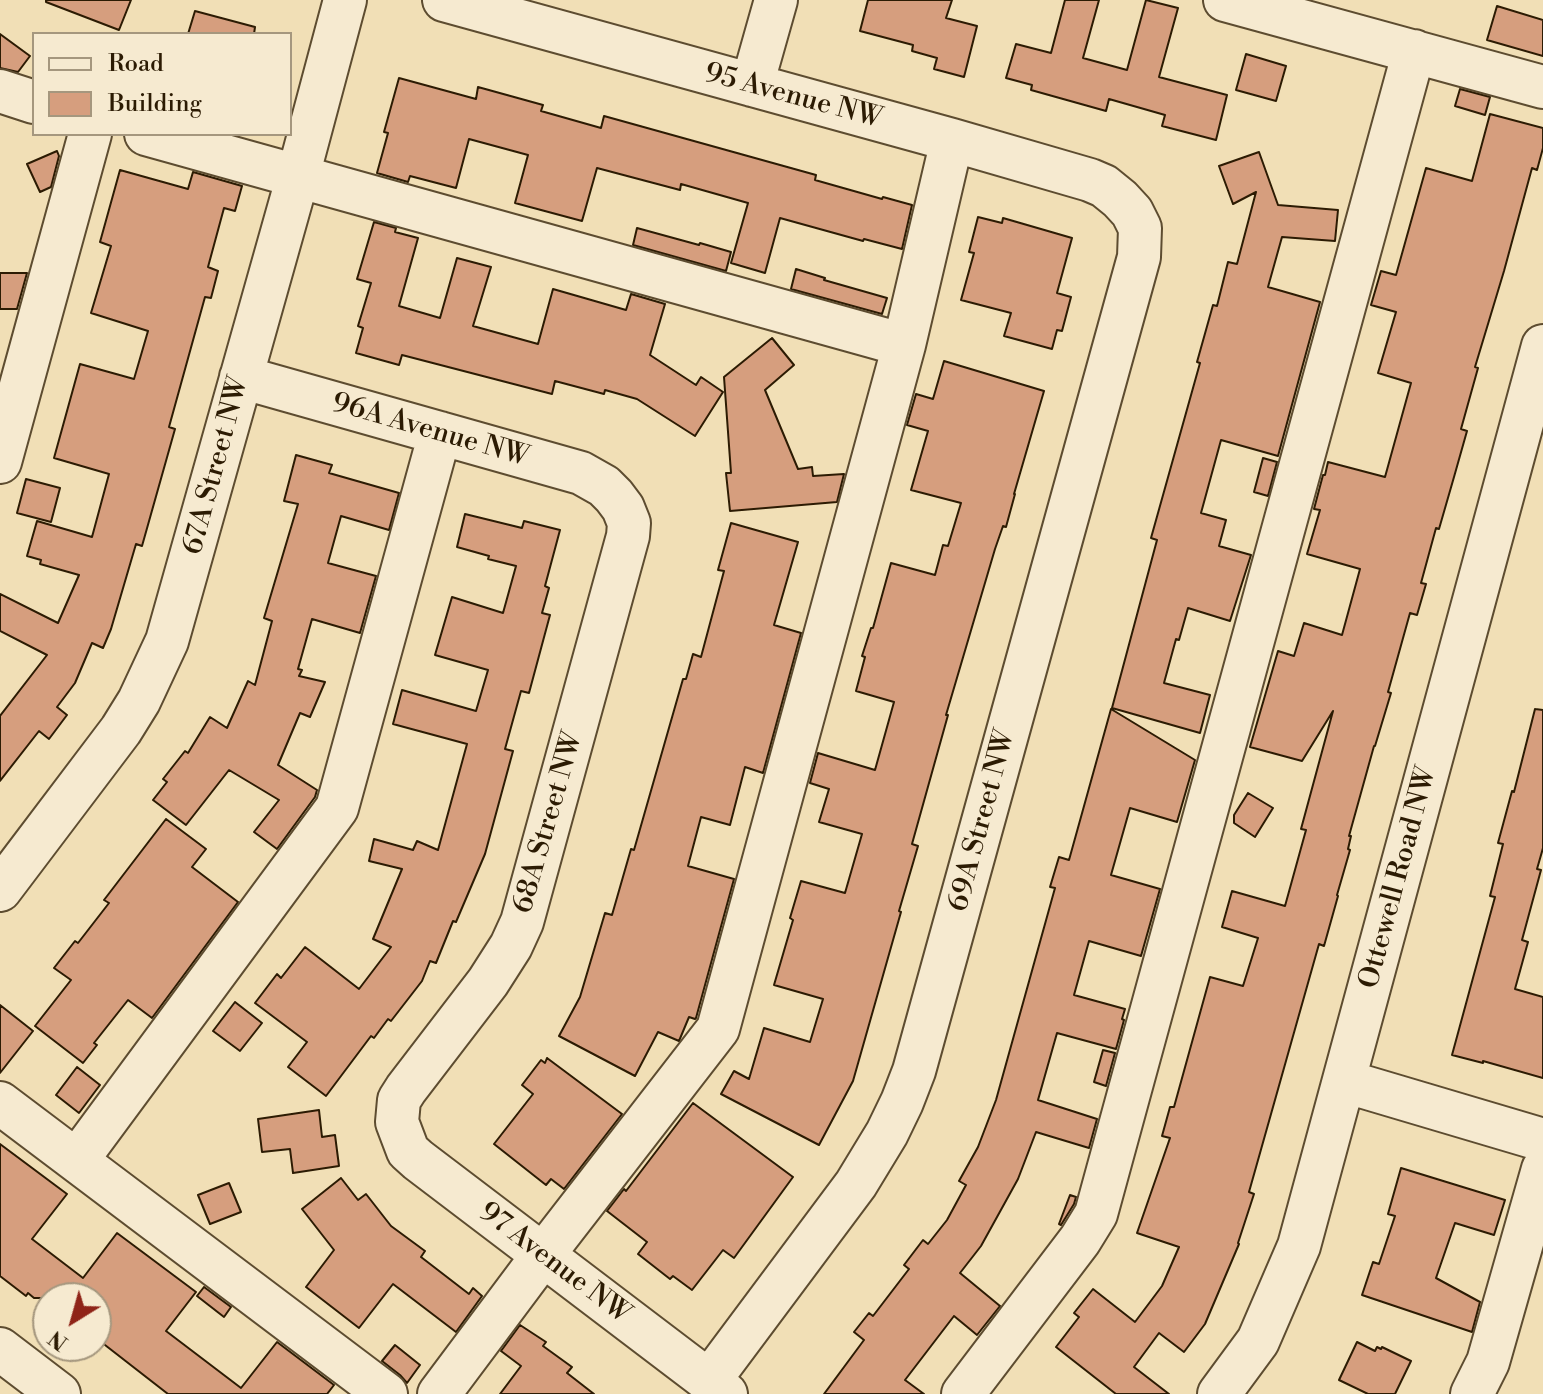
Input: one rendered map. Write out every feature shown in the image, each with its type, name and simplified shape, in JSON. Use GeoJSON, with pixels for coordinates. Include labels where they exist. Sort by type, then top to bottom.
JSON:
{"type":"FeatureCollection","features":[{"type":"Feature","properties":{"kind":"street","name":"67A Street NW"},"geometry":{"type":"LineString","coordinates":[[7,866],[121,730],[139,701],[167,641],[345,0]]}},
{"type":"Feature","properties":{"kind":"street","name":"95 Avenue NW"},"geometry":{"type":"LineString","coordinates":[[444,0],[1090,180],[1104,186],[1132,212]]}},
{"type":"Feature","properties":{"kind":"street"},"geometry":{"type":"LineString","coordinates":[[752,85],[776,0]]}},
{"type":"Feature","properties":{"kind":"street"},"geometry":{"type":"LineString","coordinates":[[1225,0],[1543,87]]}},
{"type":"Feature","properties":{"kind":"street"},"geometry":{"type":"LineString","coordinates":[[963,1394],[1080,1240],[1096,1214],[1414,51]]}},
{"type":"Feature","properties":{"kind":"street"},"geometry":{"type":"LineString","coordinates":[[0,91],[32,101]]}},
{"type":"Feature","properties":{"kind":"street"},"geometry":{"type":"LineString","coordinates":[[0,462],[89,136]]}},
{"type":"Feature","properties":{"kind":"street"},"geometry":{"type":"LineString","coordinates":[[153,136],[904,345]]}},
{"type":"Feature","properties":{"kind":"street"},"geometry":{"type":"LineString","coordinates":[[439,1394],[718,1029],[904,345],[952,140]]}},
{"type":"Feature","properties":{"kind":"street","name":"69A Street NW"},"geometry":{"type":"LineString","coordinates":[[718,1388],[865,1171],[892,1123],[914,1071],[1139,257],[1140,228],[1132,212]]}},
{"type":"Feature","properties":{"kind":"street","name":"Ottewell Road NW"},"geometry":{"type":"LineString","coordinates":[[1219,1394],[1258,1341],[1299,1246],[1543,346]]}},
{"type":"Feature","properties":{"kind":"street","name":"96A Avenue NW"},"geometry":{"type":"LineString","coordinates":[[241,377],[581,473],[604,486],[614,496]]}},
{"type":"Feature","properties":{"kind":"street"},"geometry":{"type":"LineString","coordinates":[[77,1160],[337,808],[440,433]]}},
{"type":"Feature","properties":{"kind":"street","name":"68A Street NW"},"geometry":{"type":"LineString","coordinates":[[397,1122],[399,1100],[488,982],[522,922],[628,536],[629,523],[614,496]]}},
{"type":"Feature","properties":{"kind":"street"},"geometry":{"type":"LineString","coordinates":[[1344,1081],[1543,1140]]}},
{"type":"Feature","properties":{"kind":"street"},"geometry":{"type":"LineString","coordinates":[[0,1103],[386,1394]]}},
{"type":"Feature","properties":{"kind":"street","name":"97 Avenue NW"},"geometry":{"type":"LineString","coordinates":[[397,1122],[408,1151],[418,1160],[718,1388]]}},
{"type":"Feature","properties":{"kind":"street"},"geometry":{"type":"LineString","coordinates":[[1477,1392],[1543,1169]]}},
{"type":"Feature","properties":{"kind":"street"},"geometry":{"type":"LineString","coordinates":[[0,1349],[59,1394]]}},
{"type":"Feature","properties":{"kind":"building"},"geometry":{"type":"Polygon","coordinates":[[[46,0],[131,0],[119,30],[46,0]]]}},
{"type":"Feature","properties":{"kind":"building"},"geometry":{"type":"Polygon","coordinates":[[[868,0],[952,0],[946,18],[977,26],[964,77],[934,69],[937,58],[912,51],[913,45],[860,31],[868,0]]]}},
{"type":"Feature","properties":{"kind":"building"},"geometry":{"type":"Polygon","coordinates":[[[1065,0],[1099,0],[1083,58],[1127,70],[1146,0],[1178,8],[1159,77],[1227,95],[1216,140],[1162,126],[1165,115],[1109,99],[1106,111],[1031,90],[1032,85],[1006,78],[1016,44],[1051,53],[1065,0]]]}},
{"type":"Feature","properties":{"kind":"building"},"geometry":{"type":"Polygon","coordinates":[[[1497,6],[1543,20],[1543,56],[1487,40],[1497,6]]]}},
{"type":"Feature","properties":{"kind":"building"},"geometry":{"type":"Polygon","coordinates":[[[195,11],[255,27],[254,32],[189,32],[195,11]]]}},
{"type":"Feature","properties":{"kind":"building"},"geometry":{"type":"Polygon","coordinates":[[[0,34],[30,56],[18,72],[0,68],[0,34]]]}},
{"type":"Feature","properties":{"kind":"building"},"geometry":{"type":"Polygon","coordinates":[[[1246,54],[1286,66],[1276,101],[1236,90],[1246,54]]]}},
{"type":"Feature","properties":{"kind":"building"},"geometry":{"type":"Polygon","coordinates":[[[399,78],[476,99],[478,87],[543,105],[541,111],[601,128],[604,116],[816,175],[815,180],[912,205],[902,249],[780,218],[765,273],[731,263],[748,203],[681,184],[680,190],[597,168],[582,221],[515,203],[528,155],[469,139],[456,188],[410,176],[408,182],[377,173],[388,133],[384,132],[399,78]]]}},
{"type":"Feature","properties":{"kind":"building"},"geometry":{"type":"Polygon","coordinates":[[[1460,89],[1490,97],[1485,115],[1455,106],[1460,89]]]}},
{"type":"Feature","properties":{"kind":"building"},"geometry":{"type":"Polygon","coordinates":[[[1490,114],[1543,128],[1543,148],[1537,170],[1532,168],[1475,367],[1478,368],[1461,429],[1467,431],[1421,583],[1426,584],[1417,615],[1410,613],[1388,692],[1391,693],[1349,836],[1350,850],[1338,896],[1324,946],[1319,944],[1249,1192],[1254,1194],[1239,1244],[1205,1324],[1184,1352],[1159,1333],[1134,1367],[1169,1394],[1116,1394],[1056,1347],[1079,1317],[1074,1313],[1093,1289],[1135,1322],[1162,1286],[1179,1247],[1137,1233],[1170,1138],[1162,1136],[1170,1107],[1174,1107],[1210,977],[1243,986],[1258,938],[1222,927],[1232,891],[1285,906],[1306,830],[1301,829],[1333,711],[1302,761],[1250,747],[1278,651],[1294,656],[1304,623],[1342,635],[1360,569],[1307,554],[1320,510],[1314,509],[1323,475],[1328,462],[1385,477],[1411,383],[1378,373],[1396,312],[1371,305],[1381,271],[1396,275],[1426,168],[1472,181],[1490,114]]]}},
{"type":"Feature","properties":{"kind":"building"},"geometry":{"type":"Polygon","coordinates":[[[57,151],[59,156],[51,187],[40,192],[27,164],[57,151]]]}},
{"type":"Feature","properties":{"kind":"building"},"geometry":{"type":"Polygon","coordinates":[[[1259,152],[1278,205],[1338,210],[1335,241],[1282,237],[1268,287],[1320,302],[1278,456],[1221,440],[1201,513],[1226,520],[1219,546],[1251,555],[1230,621],[1188,608],[1164,683],[1210,695],[1200,733],[1112,708],[1157,540],[1151,538],[1200,363],[1197,362],[1213,305],[1217,306],[1228,262],[1237,264],[1256,192],[1233,204],[1219,166],[1259,152]]]}},
{"type":"Feature","properties":{"kind":"building"},"geometry":{"type":"Polygon","coordinates":[[[120,170],[188,189],[193,172],[242,186],[235,211],[224,208],[208,267],[218,271],[211,298],[205,297],[169,427],[175,429],[142,546],[136,544],[111,629],[103,648],[92,643],[75,683],[57,707],[67,715],[49,739],[39,731],[0,781],[0,716],[47,655],[0,631],[0,594],[58,623],[79,575],[40,564],[41,560],[27,556],[37,521],[92,537],[109,474],[54,458],[80,364],[134,379],[148,331],[91,313],[111,246],[100,242],[120,170]]]}},
{"type":"Feature","properties":{"kind":"building"},"geometry":{"type":"Polygon","coordinates":[[[978,217],[1002,223],[1003,218],[1072,238],[1057,293],[1071,297],[1062,331],[1057,330],[1052,349],[1004,336],[1011,313],[961,300],[974,253],[969,252],[978,217]]]}},
{"type":"Feature","properties":{"kind":"building"},"geometry":{"type":"Polygon","coordinates":[[[374,222],[418,238],[399,306],[440,318],[457,258],[491,267],[473,326],[538,344],[553,289],[626,310],[631,294],[665,304],[650,355],[696,385],[701,377],[723,392],[695,436],[637,399],[605,390],[604,394],[555,381],[552,394],[402,355],[399,365],[356,353],[363,328],[358,326],[371,283],[357,279],[374,222]]]}},
{"type":"Feature","properties":{"kind":"building"},"geometry":{"type":"Polygon","coordinates":[[[637,228],[731,252],[726,271],[633,245],[637,228]]]}},
{"type":"Feature","properties":{"kind":"building"},"geometry":{"type":"Polygon","coordinates":[[[796,269],[887,298],[882,314],[791,289],[796,269]]]}},
{"type":"Feature","properties":{"kind":"building"},"geometry":{"type":"Polygon","coordinates":[[[0,273],[27,273],[17,309],[0,309],[0,273]]]}},
{"type":"Feature","properties":{"kind":"building"},"geometry":{"type":"Polygon","coordinates":[[[772,338],[794,365],[765,390],[798,469],[812,467],[813,476],[844,474],[837,502],[730,511],[726,473],[731,473],[724,377],[772,338]]]}},
{"type":"Feature","properties":{"kind":"building"},"geometry":{"type":"Polygon","coordinates":[[[944,361],[1044,391],[1006,527],[1003,526],[995,549],[946,715],[912,844],[918,846],[853,1081],[819,1145],[721,1094],[734,1071],[749,1079],[764,1028],[810,1042],[823,999],[774,985],[793,920],[790,918],[801,881],[845,893],[862,834],[819,822],[829,789],[810,783],[818,753],[875,770],[894,702],[856,691],[865,657],[862,656],[891,563],[935,575],[943,545],[948,546],[961,503],[911,490],[928,431],[907,425],[916,394],[933,399],[944,361]]]}},
{"type":"Feature","properties":{"kind":"building"},"geometry":{"type":"Polygon","coordinates":[[[296,455],[332,465],[329,473],[399,493],[389,530],[341,516],[328,563],[376,576],[360,633],[312,619],[298,669],[302,670],[299,676],[325,682],[310,717],[300,713],[278,765],[317,790],[277,849],[254,832],[279,800],[229,770],[186,825],[153,800],[167,782],[163,779],[185,751],[188,753],[210,717],[227,728],[248,681],[255,685],[272,621],[264,618],[298,504],[284,501],[296,455]]]}},
{"type":"Feature","properties":{"kind":"building"},"geometry":{"type":"Polygon","coordinates":[[[1263,458],[1277,462],[1268,496],[1254,492],[1263,458]]]}},
{"type":"Feature","properties":{"kind":"building"},"geometry":{"type":"Polygon","coordinates":[[[26,479],[60,488],[51,522],[17,513],[26,479]]]}},
{"type":"Feature","properties":{"kind":"building"},"geometry":{"type":"Polygon","coordinates":[[[465,514],[522,528],[524,521],[560,530],[545,586],[549,588],[542,613],[550,615],[529,693],[521,691],[505,749],[513,751],[485,854],[456,922],[453,921],[436,963],[430,961],[422,981],[391,1021],[388,1019],[374,1038],[371,1036],[326,1096],[288,1067],[307,1042],[255,1003],[277,974],[281,978],[305,947],[359,989],[391,947],[373,939],[402,869],[369,861],[374,839],[413,850],[417,841],[438,850],[467,744],[393,724],[402,690],[476,711],[488,670],[435,655],[452,597],[503,613],[516,566],[457,547],[465,514]]]}},
{"type":"Feature","properties":{"kind":"building"},"geometry":{"type":"Polygon","coordinates":[[[731,523],[798,542],[774,625],[801,633],[763,773],[745,767],[730,825],[701,817],[688,866],[734,879],[696,1018],[689,1017],[679,1041],[658,1032],[635,1076],[559,1036],[580,997],[605,913],[612,915],[683,679],[686,679],[693,654],[701,657],[724,571],[718,570],[731,523]]]}},
{"type":"Feature","properties":{"kind":"building"},"geometry":{"type":"Polygon","coordinates":[[[1111,709],[1195,760],[1177,822],[1130,808],[1111,875],[1160,889],[1141,956],[1089,941],[1074,995],[1125,1009],[1116,1049],[1057,1033],[1038,1100],[1097,1119],[1089,1148],[1036,1132],[1018,1179],[981,1246],[960,1273],[1000,1306],[977,1335],[954,1316],[905,1380],[924,1394],[824,1394],[864,1340],[854,1332],[869,1313],[873,1316],[909,1269],[904,1265],[923,1240],[928,1244],[947,1220],[966,1185],[959,1181],[978,1147],[996,1100],[1055,888],[1050,887],[1059,857],[1069,860],[1111,709]]]}},
{"type":"Feature","properties":{"kind":"building"},"geometry":{"type":"Polygon","coordinates":[[[1535,709],[1543,710],[1543,848],[1537,869],[1541,870],[1522,940],[1528,942],[1515,989],[1543,997],[1543,1078],[1452,1055],[1495,897],[1490,896],[1503,844],[1498,843],[1535,709]]]}},
{"type":"Feature","properties":{"kind":"building"},"geometry":{"type":"Polygon","coordinates":[[[1248,793],[1273,808],[1255,837],[1234,823],[1234,815],[1248,793]]]}},
{"type":"Feature","properties":{"kind":"building"},"geometry":{"type":"Polygon","coordinates":[[[166,819],[206,849],[192,867],[238,902],[152,1018],[128,1000],[94,1043],[97,1045],[83,1063],[35,1026],[71,980],[54,968],[109,903],[104,900],[166,819]]]}},
{"type":"Feature","properties":{"kind":"building"},"geometry":{"type":"Polygon","coordinates":[[[235,1002],[262,1023],[240,1051],[213,1031],[235,1002]]]}},
{"type":"Feature","properties":{"kind":"building"},"geometry":{"type":"Polygon","coordinates":[[[0,1005],[33,1031],[0,1073],[0,1005]]]}},
{"type":"Feature","properties":{"kind":"building"},"geometry":{"type":"Polygon","coordinates":[[[1103,1050],[1115,1053],[1106,1086],[1094,1082],[1103,1050]]]}},
{"type":"Feature","properties":{"kind":"building"},"geometry":{"type":"Polygon","coordinates":[[[547,1058],[622,1114],[564,1189],[551,1179],[546,1185],[494,1144],[533,1094],[522,1085],[541,1060],[545,1063],[547,1058]]]}},
{"type":"Feature","properties":{"kind":"building"},"geometry":{"type":"Polygon","coordinates":[[[77,1067],[100,1085],[79,1113],[56,1095],[77,1067]]]}},
{"type":"Feature","properties":{"kind":"building"},"geometry":{"type":"Polygon","coordinates":[[[693,1103],[793,1177],[734,1258],[723,1250],[692,1290],[673,1276],[670,1279],[638,1254],[647,1242],[607,1211],[624,1189],[626,1191],[693,1103]]]}},
{"type":"Feature","properties":{"kind":"building"},"geometry":{"type":"Polygon","coordinates":[[[319,1110],[322,1137],[335,1135],[339,1166],[293,1173],[290,1149],[262,1152],[258,1119],[319,1110]]]}},
{"type":"Feature","properties":{"kind":"building"},"geometry":{"type":"Polygon","coordinates":[[[0,1144],[67,1194],[32,1239],[83,1278],[117,1233],[196,1292],[166,1331],[241,1388],[277,1342],[334,1385],[327,1394],[168,1394],[112,1350],[112,1282],[32,1282],[32,1296],[28,1293],[26,1296],[0,1276],[0,1144]]]}},
{"type":"Feature","properties":{"kind":"building"},"geometry":{"type":"Polygon","coordinates":[[[1401,1168],[1505,1200],[1494,1235],[1455,1223],[1436,1278],[1480,1302],[1472,1332],[1362,1295],[1373,1262],[1379,1264],[1395,1216],[1388,1214],[1401,1168]]]}},
{"type":"Feature","properties":{"kind":"building"},"geometry":{"type":"Polygon","coordinates":[[[341,1178],[358,1200],[366,1194],[391,1226],[425,1251],[421,1257],[469,1294],[473,1288],[482,1296],[456,1332],[393,1284],[359,1328],[306,1287],[334,1250],[302,1209],[341,1178]]]}},
{"type":"Feature","properties":{"kind":"building"},"geometry":{"type":"Polygon","coordinates":[[[229,1183],[241,1212],[210,1224],[198,1195],[229,1183]]]}},
{"type":"Feature","properties":{"kind":"building"},"geometry":{"type":"Polygon","coordinates":[[[1070,1195],[1076,1197],[1074,1204],[1061,1225],[1059,1224],[1070,1195]]]}},
{"type":"Feature","properties":{"kind":"building"},"geometry":{"type":"Polygon","coordinates":[[[204,1287],[231,1307],[224,1317],[197,1296],[204,1287]]]}},
{"type":"Feature","properties":{"kind":"building"},"geometry":{"type":"Polygon","coordinates":[[[520,1325],[546,1342],[543,1346],[572,1367],[567,1373],[594,1394],[500,1394],[521,1366],[501,1351],[520,1325]]]}},
{"type":"Feature","properties":{"kind":"building"},"geometry":{"type":"Polygon","coordinates":[[[1357,1342],[1375,1351],[1377,1347],[1382,1347],[1411,1361],[1395,1394],[1368,1394],[1339,1380],[1357,1342]]]}},
{"type":"Feature","properties":{"kind":"building"},"geometry":{"type":"Polygon","coordinates":[[[395,1345],[420,1365],[407,1383],[382,1361],[395,1345]]]}}]}
